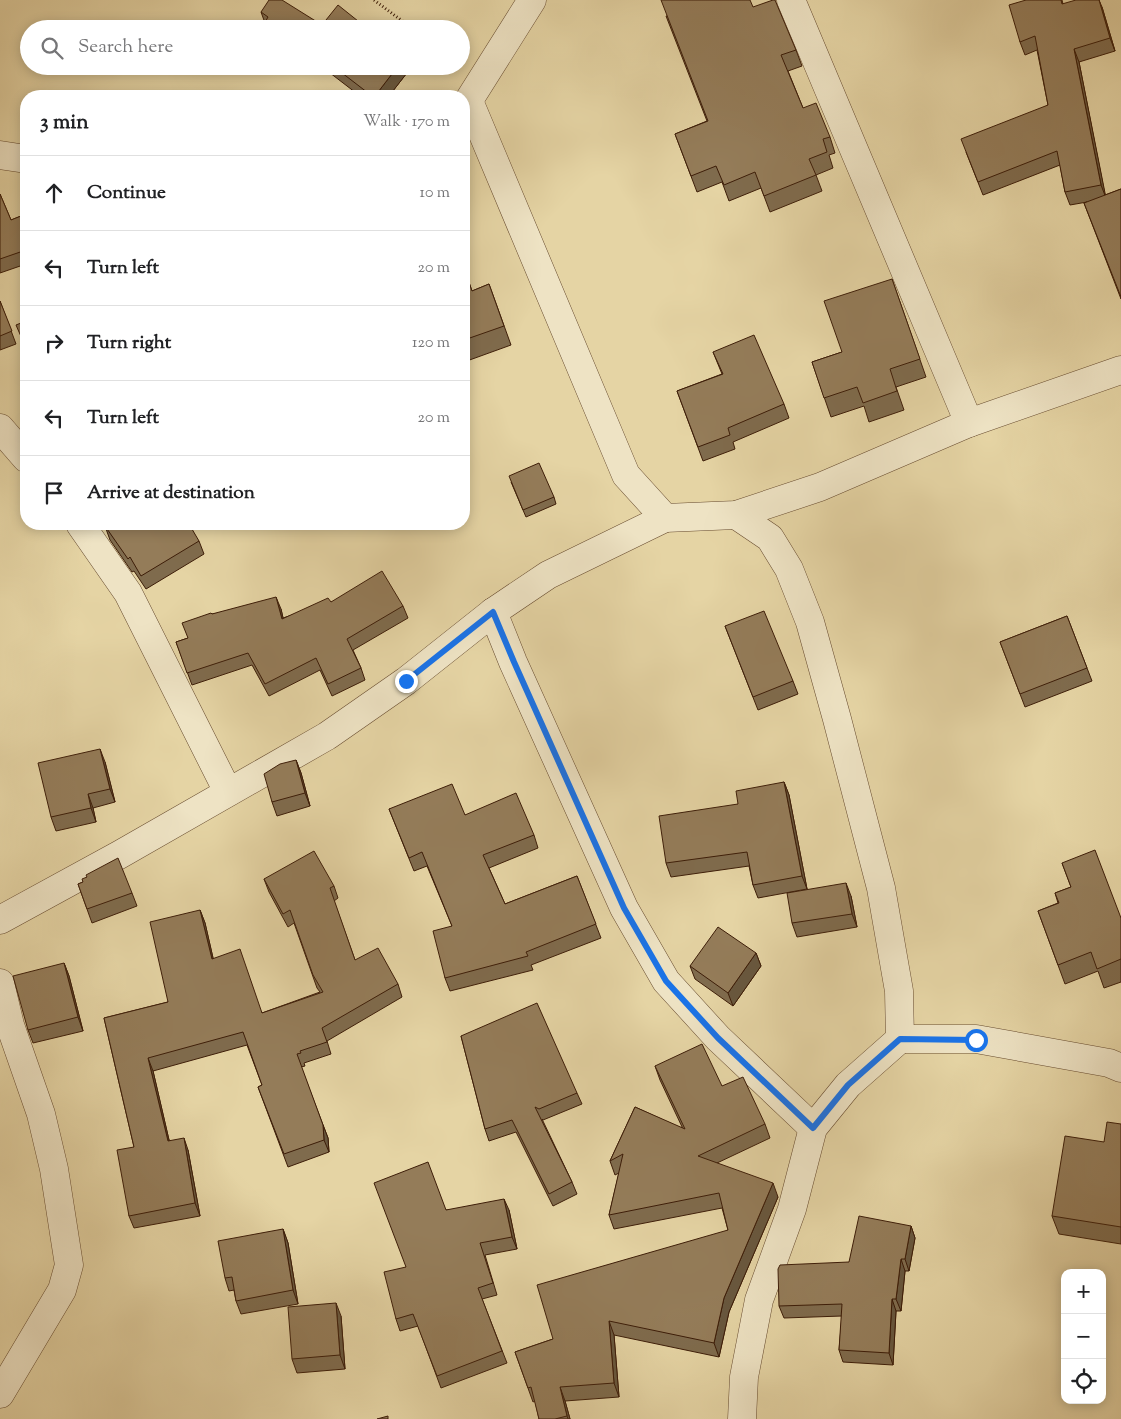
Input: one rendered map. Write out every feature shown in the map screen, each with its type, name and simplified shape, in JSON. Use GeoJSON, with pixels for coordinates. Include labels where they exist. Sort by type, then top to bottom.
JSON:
{"type":"FeatureCollection","features":[{"type":"Feature","properties":{"kind":"street"},"geometry":{"type":"LineString","coordinates":[[470,98],[532,0]]}},
{"type":"Feature","properties":{"kind":"street"},"geometry":{"type":"LineString","coordinates":[[791,0],[969,423]]}},
{"type":"Feature","properties":{"kind":"street"},"geometry":{"type":"LineString","coordinates":[[470,113],[626,475],[665,518]]}},
{"type":"Feature","properties":{"kind":"street"},"geometry":{"type":"LineString","coordinates":[[0,155],[20,158]]}},
{"type":"Feature","properties":{"kind":"street"},"geometry":{"type":"LineString","coordinates":[[0,920],[335,730],[406,681],[493,612],[548,575],[665,518],[736,515],[820,487],[969,423],[1121,370]]}},
{"type":"Feature","properties":{"kind":"street"},"geometry":{"type":"LineString","coordinates":[[0,428],[20,451]]}},
{"type":"Feature","properties":{"kind":"street"},"geometry":{"type":"LineString","coordinates":[[736,515],[770,538],[789,569],[810,622],[881,888],[899,991],[900,1039]]}},
{"type":"Feature","properties":{"kind":"street"},"geometry":{"type":"LineString","coordinates":[[84,530],[128,593],[228,792]]}},
{"type":"Feature","properties":{"kind":"street"},"geometry":{"type":"LineString","coordinates":[[493,612],[624,908],[666,981],[718,1038],[813,1128]]}},
{"type":"Feature","properties":{"kind":"street"},"geometry":{"type":"LineString","coordinates":[[0,983],[10,1024],[41,1114],[54,1169],[69,1264],[62,1290],[0,1394]]}},
{"type":"Feature","properties":{"kind":"street"},"geometry":{"type":"LineString","coordinates":[[742,1419],[744,1377],[759,1300],[792,1210],[813,1128],[848,1085],[900,1039],[976,1040],[1117,1064]]}},
{"type":"Feature","properties":{"kind":"path"},"geometry":{"type":"LineString","coordinates":[[374,0],[401,20]]}},
{"type":"Feature","properties":{"kind":"building"},"geometry":{"type":"Polygon","coordinates":[[[269,0],[282,0],[314,20],[266,20],[268,17],[261,12],[269,0]]]}},
{"type":"Feature","properties":{"kind":"building"},"geometry":{"type":"Polygon","coordinates":[[[661,0],[750,0],[753,7],[775,0],[796,50],[781,55],[803,108],[816,103],[830,137],[823,139],[827,152],[809,159],[816,175],[764,196],[755,172],[724,185],[716,166],[691,176],[675,134],[708,121],[661,0]]]}},
{"type":"Feature","properties":{"kind":"building"},"geometry":{"type":"Polygon","coordinates":[[[1026,0],[1061,0],[1062,4],[1076,0],[1099,0],[1110,38],[1074,49],[1101,185],[1065,192],[1057,151],[978,182],[961,139],[1048,105],[1035,36],[1020,42],[1009,5],[1026,0]]]}},
{"type":"Feature","properties":{"kind":"building"},"geometry":{"type":"Polygon","coordinates":[[[338,5],[357,20],[326,20],[338,5]]]}},
{"type":"Feature","properties":{"kind":"building"},"geometry":{"type":"Polygon","coordinates":[[[345,75],[391,75],[380,90],[364,90],[345,75]]]}},
{"type":"Feature","properties":{"kind":"building"},"geometry":{"type":"Polygon","coordinates":[[[1121,189],[1121,297],[1084,203],[1121,189]]]}},
{"type":"Feature","properties":{"kind":"building"},"geometry":{"type":"Polygon","coordinates":[[[0,194],[11,220],[20,216],[20,252],[0,259],[0,194]]]}},
{"type":"Feature","properties":{"kind":"building"},"geometry":{"type":"Polygon","coordinates":[[[892,279],[920,359],[890,369],[897,391],[863,403],[857,387],[824,398],[812,362],[842,352],[824,301],[892,279]]]}},
{"type":"Feature","properties":{"kind":"building"},"geometry":{"type":"Polygon","coordinates":[[[489,284],[504,326],[470,338],[470,285],[472,291],[489,284]]]}},
{"type":"Feature","properties":{"kind":"building"},"geometry":{"type":"Polygon","coordinates":[[[0,301],[12,331],[0,336],[0,301]]]}},
{"type":"Feature","properties":{"kind":"building"},"geometry":{"type":"Polygon","coordinates":[[[20,323],[20,334],[16,325],[20,323]]]}},
{"type":"Feature","properties":{"kind":"building"},"geometry":{"type":"Polygon","coordinates":[[[754,335],[784,404],[728,428],[730,435],[698,447],[677,391],[723,374],[713,352],[754,335]]]}},
{"type":"Feature","properties":{"kind":"building"},"geometry":{"type":"Polygon","coordinates":[[[539,463],[554,497],[523,510],[509,476],[539,463]]]}},
{"type":"Feature","properties":{"kind":"building"},"geometry":{"type":"Polygon","coordinates":[[[108,530],[193,530],[199,541],[141,576],[130,557],[128,559],[108,530]]]}},
{"type":"Feature","properties":{"kind":"building"},"geometry":{"type":"Polygon","coordinates":[[[382,571],[403,606],[347,639],[361,668],[328,684],[316,658],[265,684],[248,653],[187,673],[176,642],[188,638],[182,623],[211,613],[276,597],[282,619],[328,598],[331,602],[382,571]]]}},
{"type":"Feature","properties":{"kind":"building"},"geometry":{"type":"Polygon","coordinates":[[[764,611],[793,681],[753,697],[725,626],[764,611]]]}},
{"type":"Feature","properties":{"kind":"building"},"geometry":{"type":"Polygon","coordinates":[[[1067,616],[1087,668],[1020,694],[1000,642],[1067,616]]]}},
{"type":"Feature","properties":{"kind":"building"},"geometry":{"type":"Polygon","coordinates":[[[100,749],[110,789],[88,794],[91,808],[51,817],[38,763],[100,749]]]}},
{"type":"Feature","properties":{"kind":"building"},"geometry":{"type":"Polygon","coordinates":[[[296,760],[305,793],[272,802],[264,774],[280,764],[296,760]]]}},
{"type":"Feature","properties":{"kind":"building"},"geometry":{"type":"Polygon","coordinates":[[[784,782],[802,876],[753,885],[747,852],[666,863],[659,816],[738,804],[736,791],[784,782]]]}},
{"type":"Feature","properties":{"kind":"building"},"geometry":{"type":"Polygon","coordinates":[[[452,784],[465,815],[516,793],[534,835],[483,855],[505,904],[577,876],[596,924],[526,952],[528,956],[445,978],[433,931],[452,926],[422,852],[409,858],[389,809],[452,784]]]}},
{"type":"Feature","properties":{"kind":"building"},"geometry":{"type":"Polygon","coordinates":[[[1095,850],[1121,918],[1121,959],[1097,969],[1091,952],[1058,965],[1038,911],[1059,903],[1055,893],[1071,887],[1062,863],[1095,850]]]}},
{"type":"Feature","properties":{"kind":"building"},"geometry":{"type":"Polygon","coordinates":[[[314,851],[334,886],[330,888],[355,960],[378,948],[398,984],[322,1028],[327,1042],[300,1051],[301,1053],[297,1054],[323,1125],[324,1140],[284,1154],[258,1087],[262,1085],[243,1032],[148,1058],[168,1141],[184,1138],[195,1203],[129,1216],[117,1150],[134,1147],[104,1018],[168,1002],[150,922],[200,910],[212,959],[240,949],[262,1013],[323,992],[313,975],[290,910],[283,914],[264,879],[314,851]]]}},
{"type":"Feature","properties":{"kind":"building"},"geometry":{"type":"Polygon","coordinates":[[[118,858],[132,893],[87,909],[78,884],[83,882],[82,879],[87,877],[86,875],[118,858]]]}},
{"type":"Feature","properties":{"kind":"building"},"geometry":{"type":"Polygon","coordinates":[[[846,883],[852,914],[792,923],[787,893],[846,883]]]}},
{"type":"Feature","properties":{"kind":"building"},"geometry":{"type":"Polygon","coordinates":[[[718,927],[756,953],[728,993],[690,966],[718,927]]]}},
{"type":"Feature","properties":{"kind":"building"},"geometry":{"type":"Polygon","coordinates":[[[64,963],[78,1017],[28,1030],[13,976],[64,963]]]}},
{"type":"Feature","properties":{"kind":"building"},"geometry":{"type":"Polygon","coordinates":[[[537,1003],[577,1093],[539,1109],[535,1107],[572,1182],[549,1194],[512,1120],[485,1129],[461,1036],[537,1003]]]}},
{"type":"Feature","properties":{"kind":"building"},"geometry":{"type":"Polygon","coordinates":[[[702,1044],[722,1086],[743,1077],[765,1124],[698,1156],[773,1183],[724,1298],[714,1343],[609,1321],[614,1383],[560,1387],[567,1416],[555,1419],[539,1419],[531,1387],[528,1388],[515,1352],[553,1339],[537,1285],[728,1230],[719,1193],[609,1215],[623,1154],[610,1161],[635,1107],[685,1129],[655,1066],[702,1044]]]}},
{"type":"Feature","properties":{"kind":"building"},"geometry":{"type":"Polygon","coordinates":[[[1107,1122],[1121,1124],[1121,1227],[1052,1216],[1065,1136],[1104,1142],[1107,1122]]]}},
{"type":"Feature","properties":{"kind":"building"},"geometry":{"type":"Polygon","coordinates":[[[428,1162],[446,1210],[504,1199],[512,1237],[480,1243],[493,1283],[478,1288],[502,1351],[437,1376],[413,1314],[396,1319],[384,1272],[406,1267],[374,1183],[428,1162]]]}},
{"type":"Feature","properties":{"kind":"building"},"geometry":{"type":"Polygon","coordinates":[[[859,1216],[911,1226],[905,1259],[901,1259],[896,1299],[892,1299],[889,1353],[839,1350],[842,1304],[779,1306],[778,1269],[780,1265],[849,1262],[859,1216]]]}},
{"type":"Feature","properties":{"kind":"building"},"geometry":{"type":"Polygon","coordinates":[[[283,1229],[293,1290],[236,1301],[232,1277],[225,1278],[218,1241],[283,1229]]]}},
{"type":"Feature","properties":{"kind":"building"},"geometry":{"type":"Polygon","coordinates":[[[336,1303],[340,1355],[292,1359],[288,1307],[336,1303]]]}},
{"type":"Feature","properties":{"kind":"building"},"geometry":{"type":"Polygon","coordinates":[[[388,1416],[388,1419],[377,1419],[388,1416]]]}},
{"type":"Feature","properties":{"kind":"route"},"geometry":{"type":"LineString","coordinates":[[406,681],[493,612],[624,908],[666,981],[718,1038],[813,1128],[848,1085],[900,1039],[976,1040]]}}]}
